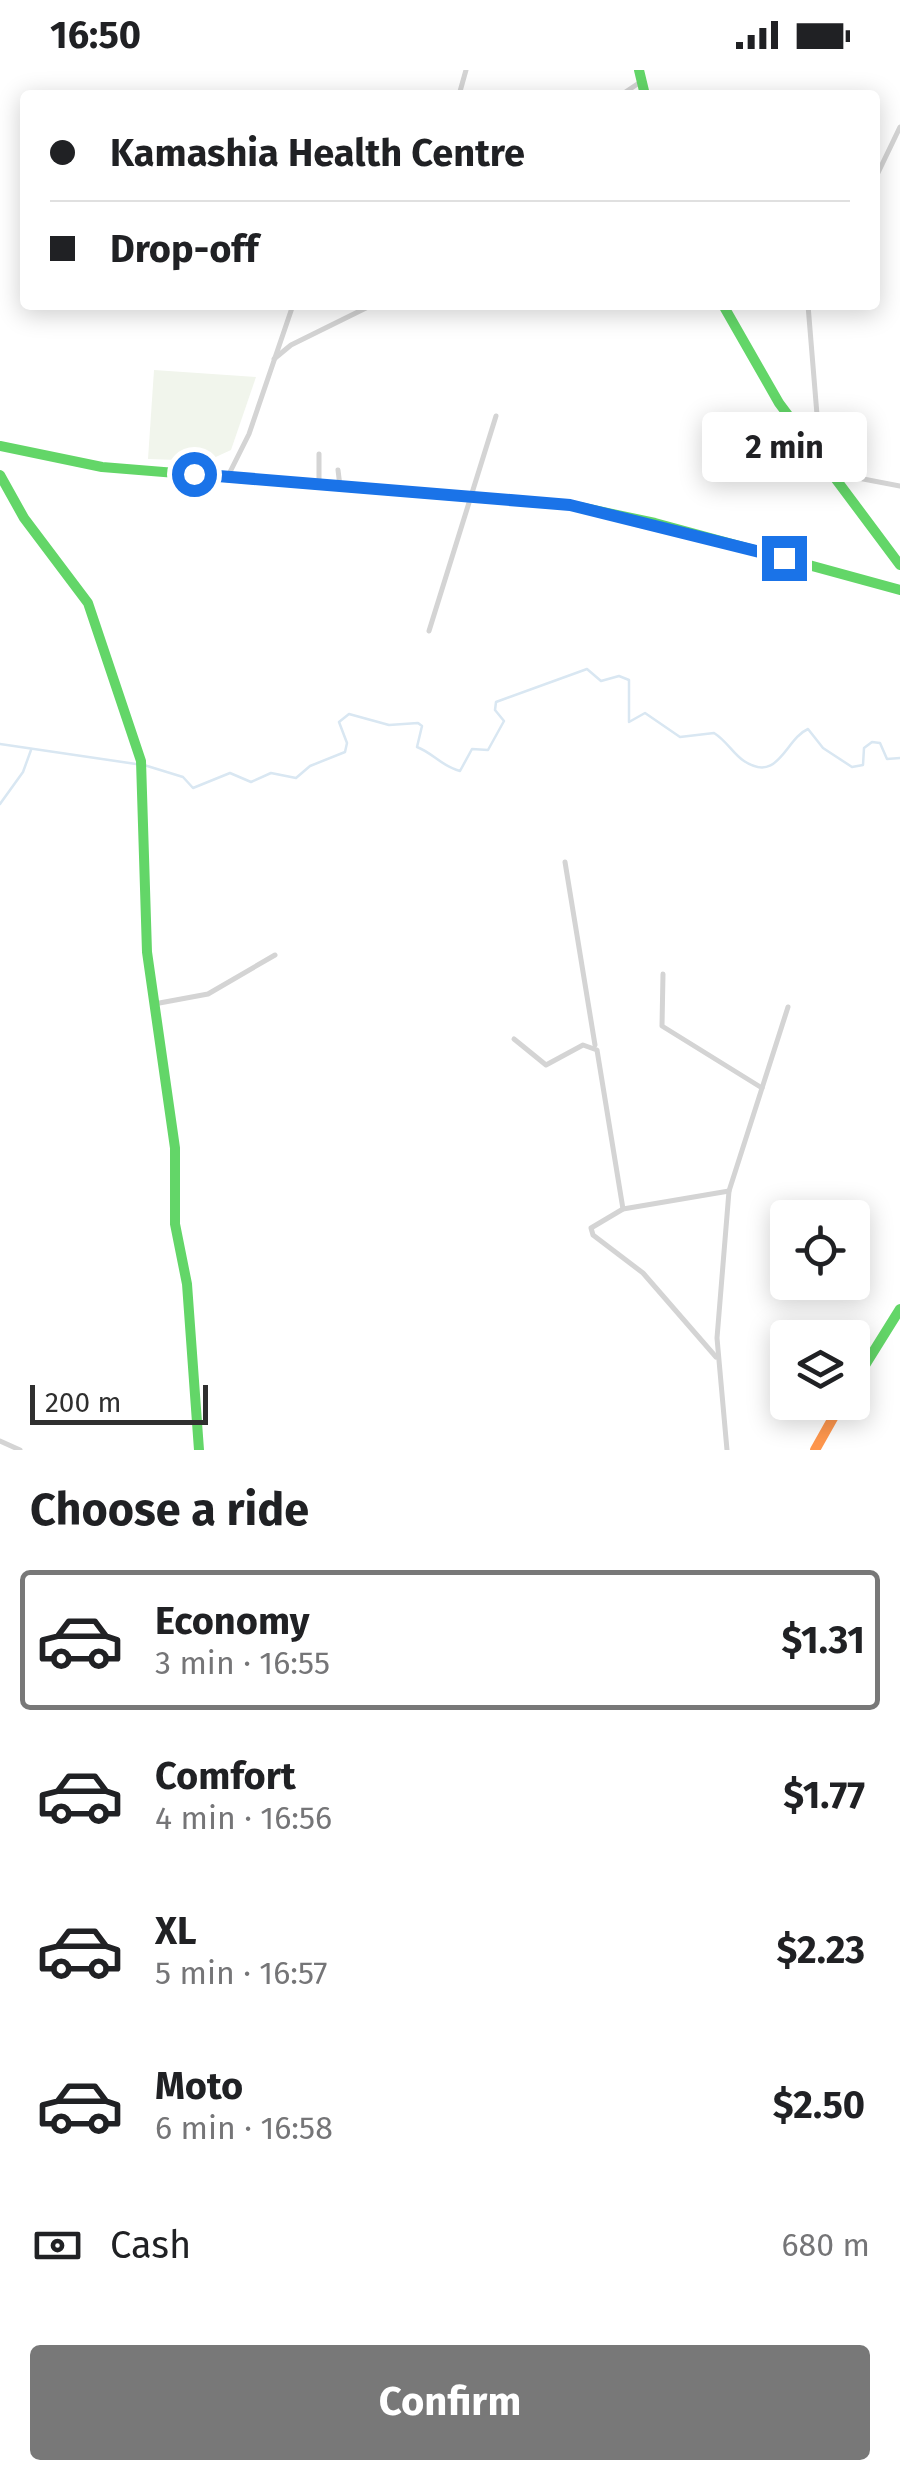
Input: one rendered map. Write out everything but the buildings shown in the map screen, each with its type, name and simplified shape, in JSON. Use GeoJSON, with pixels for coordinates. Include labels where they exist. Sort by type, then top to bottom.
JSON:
{"type":"FeatureCollection","features":[{"type":"Feature","properties":{"kind":"street"},"geometry":{"type":"LineString","coordinates":[[880,169],[900,127]]}},
{"type":"Feature","properties":{"kind":"street"},"geometry":{"type":"LineString","coordinates":[[228,476],[249,434],[291,310]]}},
{"type":"Feature","properties":{"kind":"street"},"geometry":{"type":"LineString","coordinates":[[271,361],[291,345],[362,310]]}},
{"type":"Feature","properties":{"kind":"street"},"geometry":{"type":"LineString","coordinates":[[727,310],[807,442],[900,565]]}},
{"type":"Feature","properties":{"kind":"street"},"geometry":{"type":"LineString","coordinates":[[807,442],[818,427],[808,310]]}},
{"type":"Feature","properties":{"kind":"street"},"geometry":{"type":"LineString","coordinates":[[429,631],[496,416]]}},
{"type":"Feature","properties":{"kind":"street"},"geometry":{"type":"LineString","coordinates":[[0,446],[74,464],[570,505],[900,590]]}},
{"type":"Feature","properties":{"kind":"street"},"geometry":{"type":"LineString","coordinates":[[319,454],[319,484]]}},
{"type":"Feature","properties":{"kind":"street"},"geometry":{"type":"LineString","coordinates":[[338,470],[340,486]]}},
{"type":"Feature","properties":{"kind":"street"},"geometry":{"type":"LineString","coordinates":[[0,475],[24,518],[88,603],[142,765],[147,952],[174,1137],[176,1224],[187,1284],[199,1450]]}},
{"type":"Feature","properties":{"kind":"street"},"geometry":{"type":"LineString","coordinates":[[836,481],[858,478],[900,486]]}},
{"type":"Feature","properties":{"kind":"street"},"geometry":{"type":"LineString","coordinates":[[565,862],[583,992],[609,1100],[623,1209]]}},
{"type":"Feature","properties":{"kind":"street"},"geometry":{"type":"LineString","coordinates":[[154,1004],[208,994],[275,956]]}},
{"type":"Feature","properties":{"kind":"street"},"geometry":{"type":"LineString","coordinates":[[663,974],[662,1026],[762,1088]]}},
{"type":"Feature","properties":{"kind":"street"},"geometry":{"type":"LineString","coordinates":[[728,1450],[718,1359],[729,1190],[788,1007]]}},
{"type":"Feature","properties":{"kind":"street"},"geometry":{"type":"LineString","coordinates":[[514,1039],[546,1065],[583,1045],[596,1048]]}},
{"type":"Feature","properties":{"kind":"street"},"geometry":{"type":"LineString","coordinates":[[718,1359],[636,1266],[591,1233],[594,1224],[623,1209],[647,1208],[729,1190]]}},
{"type":"Feature","properties":{"kind":"street"},"geometry":{"type":"LineString","coordinates":[[870,1357],[900,1309]]}},
{"type":"Feature","properties":{"kind":"street"},"geometry":{"type":"LineString","coordinates":[[814,1450],[832,1420]]}},
{"type":"Feature","properties":{"kind":"street"},"geometry":{"type":"LineString","coordinates":[[0,1441],[20,1450]]}},
{"type":"Feature","properties":{"kind":"shaded area"},"geometry":{"type":"Polygon","coordinates":[[[154,370],[256,377],[231,450],[207,461],[148,459],[154,370]]]}},
{"type":"Feature","properties":{"kind":"waterway"},"geometry":{"type":"LineString","coordinates":[[144,765],[183,777],[193,788],[230,773],[251,782],[271,773],[296,778],[310,766],[345,752],[347,743],[339,722],[349,714],[389,725],[418,723],[422,726],[417,747],[460,771],[472,749],[488,750],[504,721],[495,710],[496,702],[587,669],[601,681],[619,676],[629,680],[629,722],[645,713],[680,737],[714,733],[740,758],[756,767],[774,764],[808,729],[823,748],[852,767],[863,765],[864,748],[872,742],[880,743],[887,759],[900,758]]}},
{"type":"Feature","properties":{"kind":"waterway"},"geometry":{"type":"LineString","coordinates":[[0,744],[136,764]]}},
{"type":"Feature","properties":{"kind":"waterway"},"geometry":{"type":"LineString","coordinates":[[0,804],[23,772],[31,750]]}},
{"type":"Feature","properties":{"kind":"traffic: fast"},"geometry":{"type":"LineString","coordinates":[[639,70],[644,90]]}},
{"type":"Feature","properties":{"kind":"traffic: fast"},"geometry":{"type":"LineString","coordinates":[[726,310],[779,403],[900,565]]}},
{"type":"Feature","properties":{"kind":"traffic: fast"},"geometry":{"type":"LineString","coordinates":[[0,446],[102,467],[570,505],[655,523],[900,590]]}},
{"type":"Feature","properties":{"kind":"traffic: fast"},"geometry":{"type":"LineString","coordinates":[[0,475],[24,518],[88,603],[141,761],[147,952],[175,1148],[175,1224],[187,1284],[199,1450]]}},
{"type":"Feature","properties":{"kind":"traffic: fast"},"geometry":{"type":"LineString","coordinates":[[870,1357],[900,1309]]}},
{"type":"Feature","properties":{"kind":"traffic: slow"},"geometry":{"type":"LineString","coordinates":[[815,1450],[832,1420]]}},
{"type":"Feature","properties":{"kind":"route"},"geometry":{"type":"LineString","coordinates":[[194,474],[570,505],[784,558]]}}]}
